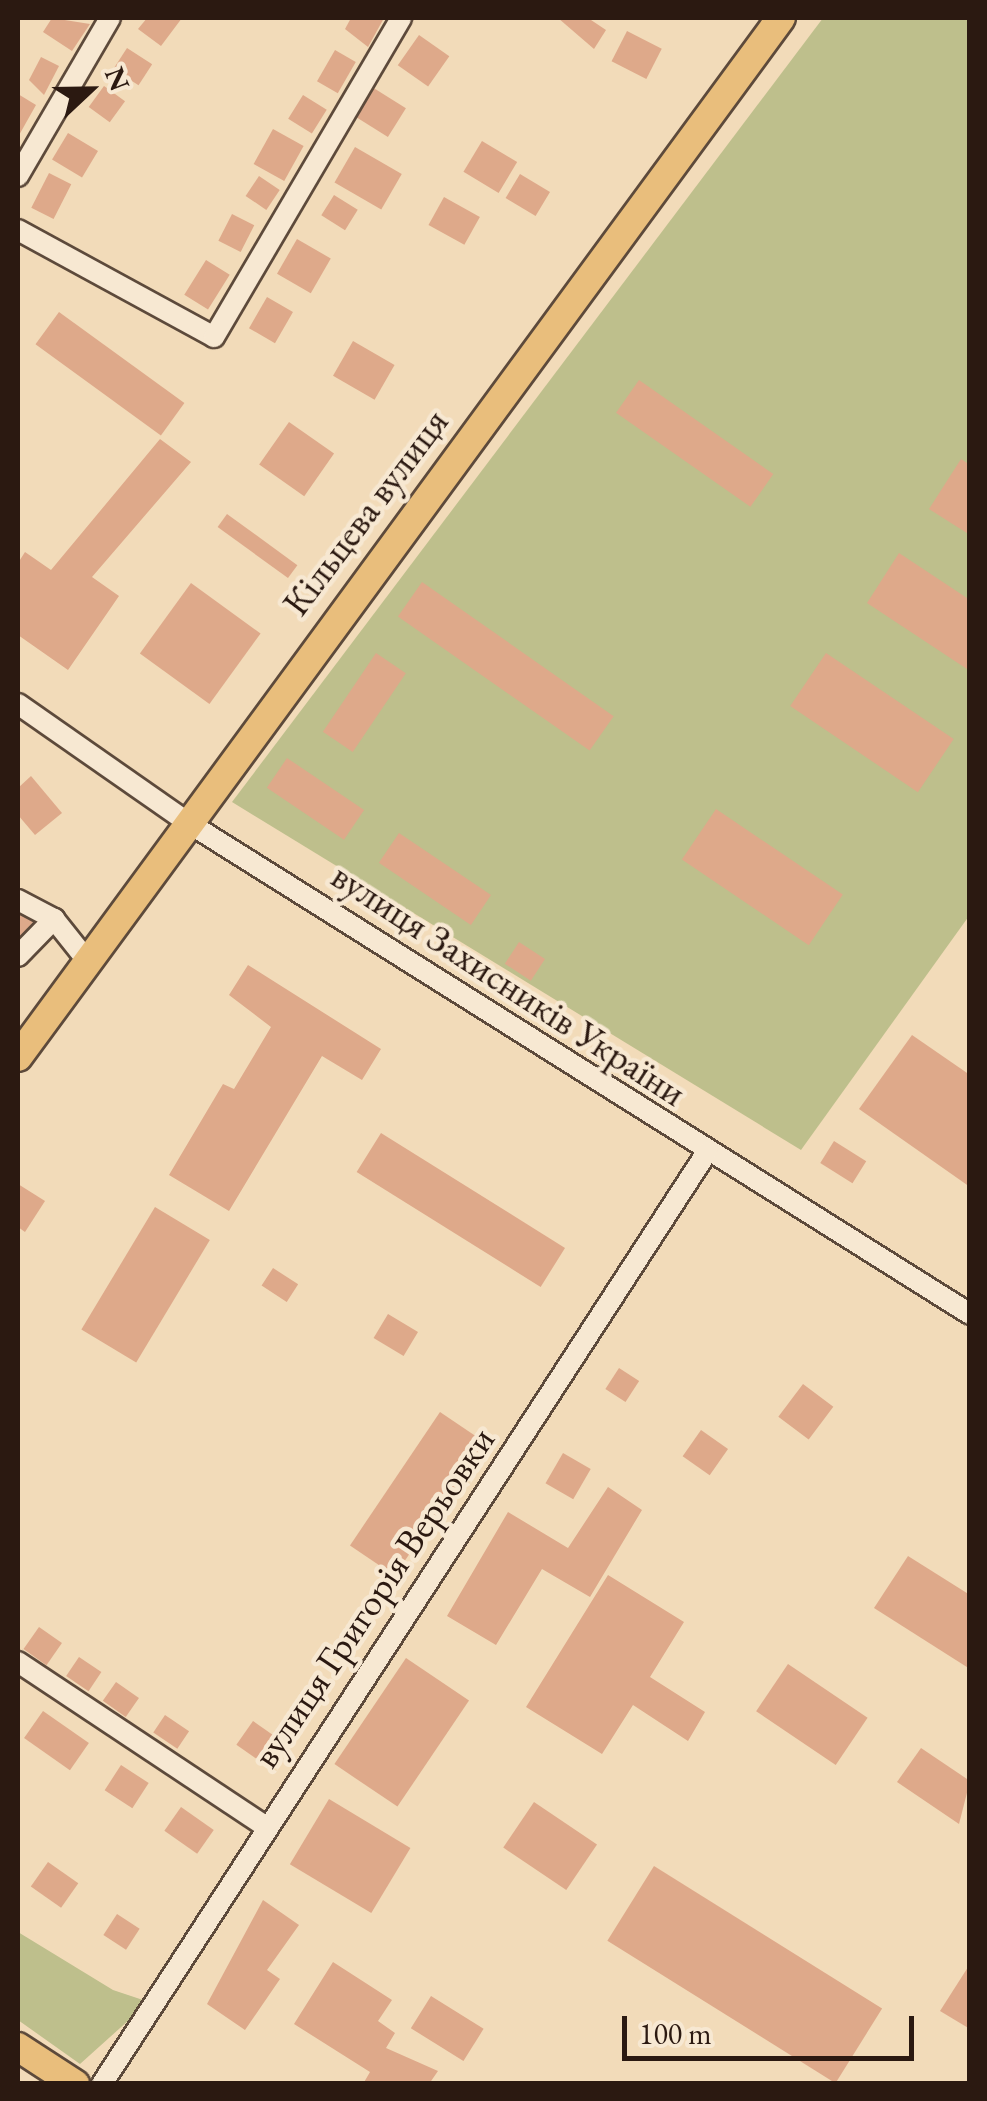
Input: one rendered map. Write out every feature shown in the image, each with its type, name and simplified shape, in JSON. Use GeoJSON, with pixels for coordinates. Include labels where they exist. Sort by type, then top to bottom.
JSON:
{"type":"FeatureCollection","features":[{"type":"Feature","properties":{"kind":"main road","name":"Кільцева вулиця"},"geometry":{"type":"LineString","coordinates":[[18,1057],[88,963],[184,820],[780,18]]}},
{"type":"Feature","properties":{"kind":"main road"},"geometry":{"type":"LineString","coordinates":[[18,2047],[74,2084]]}},
{"type":"Feature","properties":{"kind":"street"},"geometry":{"type":"LineString","coordinates":[[18,176],[110,18]]}},
{"type":"Feature","properties":{"kind":"street"},"geometry":{"type":"LineString","coordinates":[[18,230],[214,337],[401,18]]}},
{"type":"Feature","properties":{"kind":"street","name":"вулиця Захисників України"},"geometry":{"type":"LineString","coordinates":[[18,704],[184,820],[970,1314]]}},
{"type":"Feature","properties":{"kind":"street"},"geometry":{"type":"LineString","coordinates":[[18,900],[54,919],[88,963]]}},
{"type":"Feature","properties":{"kind":"street"},"geometry":{"type":"LineString","coordinates":[[18,956],[54,919]]}},
{"type":"Feature","properties":{"kind":"street","name":"вулиця Григорія Верьовки"},"geometry":{"type":"LineString","coordinates":[[102,2084],[262,1824],[707,1152]]}},
{"type":"Feature","properties":{"kind":"street"},"geometry":{"type":"LineString","coordinates":[[18,1662],[262,1824]]}},
{"type":"Feature","properties":{"kind":"green space"},"geometry":{"type":"Polygon","coordinates":[[[823,18],[969,18],[969,916],[801,1150],[232,802],[823,18]]]}},
{"type":"Feature","properties":{"kind":"green space"},"geometry":{"type":"Polygon","coordinates":[[[18,1932],[113,1990],[149,2002],[80,2064],[18,2020],[18,1932]]]}},
{"type":"Feature","properties":{"kind":"building"},"geometry":{"type":"Polygon","coordinates":[[[52,18],[90,24],[72,51],[43,32],[52,18]]]}},
{"type":"Feature","properties":{"kind":"building"},"geometry":{"type":"Polygon","coordinates":[[[147,18],[182,18],[161,46],[138,29],[147,18]]]}},
{"type":"Feature","properties":{"kind":"building"},"geometry":{"type":"Polygon","coordinates":[[[351,18],[384,18],[368,47],[345,29],[351,18]]]}},
{"type":"Feature","properties":{"kind":"building"},"geometry":{"type":"Polygon","coordinates":[[[558,18],[588,18],[606,30],[594,49],[558,18]]]}},
{"type":"Feature","properties":{"kind":"building"},"geometry":{"type":"Polygon","coordinates":[[[627,31],[662,49],[646,79],[612,61],[627,31]]]}},
{"type":"Feature","properties":{"kind":"building"},"geometry":{"type":"Polygon","coordinates":[[[419,35],[449,56],[428,87],[398,65],[419,35]]]}},
{"type":"Feature","properties":{"kind":"building"},"geometry":{"type":"Polygon","coordinates":[[[127,48],[152,64],[139,85],[113,69],[127,48]]]}},
{"type":"Feature","properties":{"kind":"building"},"geometry":{"type":"Polygon","coordinates":[[[335,50],[356,62],[338,93],[317,81],[335,50]]]}},
{"type":"Feature","properties":{"kind":"building"},"geometry":{"type":"Polygon","coordinates":[[[41,57],[59,66],[44,95],[29,80],[41,57]]]}},
{"type":"Feature","properties":{"kind":"building"},"geometry":{"type":"Polygon","coordinates":[[[104,86],[125,101],[110,122],[89,107],[104,86]]]}},
{"type":"Feature","properties":{"kind":"building"},"geometry":{"type":"Polygon","coordinates":[[[372,87],[406,108],[388,137],[354,116],[372,87]]]}},
{"type":"Feature","properties":{"kind":"building"},"geometry":{"type":"Polygon","coordinates":[[[18,94],[36,105],[18,137],[18,94]]]}},
{"type":"Feature","properties":{"kind":"building"},"geometry":{"type":"Polygon","coordinates":[[[303,95],[327,110],[312,134],[288,119],[303,95]]]}},
{"type":"Feature","properties":{"kind":"building"},"geometry":{"type":"Polygon","coordinates":[[[273,129],[304,146],[284,181],[254,164],[273,129]]]}},
{"type":"Feature","properties":{"kind":"building"},"geometry":{"type":"Polygon","coordinates":[[[68,133],[98,151],[82,178],[52,160],[68,133]]]}},
{"type":"Feature","properties":{"kind":"building"},"geometry":{"type":"Polygon","coordinates":[[[482,141],[517,162],[499,193],[463,172],[482,141]]]}},
{"type":"Feature","properties":{"kind":"building"},"geometry":{"type":"Polygon","coordinates":[[[355,147],[402,174],[381,210],[334,183],[355,147]]]}},
{"type":"Feature","properties":{"kind":"building"},"geometry":{"type":"Polygon","coordinates":[[[49,173],[71,184],[54,219],[31,208],[49,173]]]}},
{"type":"Feature","properties":{"kind":"building"},"geometry":{"type":"Polygon","coordinates":[[[520,174],[550,192],[536,216],[506,198],[520,174]]]}},
{"type":"Feature","properties":{"kind":"building"},"geometry":{"type":"Polygon","coordinates":[[[259,176],[280,190],[266,210],[246,196],[259,176]]]}},
{"type":"Feature","properties":{"kind":"building"},"geometry":{"type":"Polygon","coordinates":[[[334,195],[358,210],[345,230],[321,215],[334,195]]]}},
{"type":"Feature","properties":{"kind":"building"},"geometry":{"type":"Polygon","coordinates":[[[444,197],[480,217],[464,245],[428,225],[444,197]]]}},
{"type":"Feature","properties":{"kind":"building"},"geometry":{"type":"Polygon","coordinates":[[[232,214],[254,225],[241,252],[218,241],[232,214]]]}},
{"type":"Feature","properties":{"kind":"building"},"geometry":{"type":"Polygon","coordinates":[[[297,239],[331,258],[311,293],[277,274],[297,239]]]}},
{"type":"Feature","properties":{"kind":"building"},"geometry":{"type":"Polygon","coordinates":[[[206,260],[230,275],[208,310],[184,295],[206,260]]]}},
{"type":"Feature","properties":{"kind":"building"},"geometry":{"type":"Polygon","coordinates":[[[267,297],[293,312],[275,343],[249,328],[267,297]]]}},
{"type":"Feature","properties":{"kind":"building"},"geometry":{"type":"Polygon","coordinates":[[[59,312],[184,403],[161,435],[35,344],[59,312]]]}},
{"type":"Feature","properties":{"kind":"building"},"geometry":{"type":"Polygon","coordinates":[[[353,341],[395,365],[375,400],[333,376],[353,341]]]}},
{"type":"Feature","properties":{"kind":"building"},"geometry":{"type":"Polygon","coordinates":[[[639,380],[773,474],[750,507],[616,413],[639,380]]]}},
{"type":"Feature","properties":{"kind":"building"},"geometry":{"type":"Polygon","coordinates":[[[289,422],[334,454],[304,496],[259,465],[289,422]]]}},
{"type":"Feature","properties":{"kind":"building"},"geometry":{"type":"Polygon","coordinates":[[[160,439],[191,462],[92,577],[119,596],[68,670],[18,635],[18,563],[25,552],[51,570],[160,439]]]}},
{"type":"Feature","properties":{"kind":"building"},"geometry":{"type":"Polygon","coordinates":[[[961,459],[970,465],[970,535],[929,509],[961,459]]]}},
{"type":"Feature","properties":{"kind":"building"},"geometry":{"type":"Polygon","coordinates":[[[227,514],[297,565],[288,578],[218,527],[227,514]]]}},
{"type":"Feature","properties":{"kind":"building"},"geometry":{"type":"Polygon","coordinates":[[[899,553],[970,600],[970,671],[867,603],[899,553]]]}},
{"type":"Feature","properties":{"kind":"building"},"geometry":{"type":"Polygon","coordinates":[[[422,582],[614,716],[590,751],[398,616],[422,582]]]}},
{"type":"Feature","properties":{"kind":"building"},"geometry":{"type":"Polygon","coordinates":[[[191,583],[261,634],[209,704],[140,653],[191,583]]]}},
{"type":"Feature","properties":{"kind":"building"},"geometry":{"type":"Polygon","coordinates":[[[376,653],[406,673],[353,752],[323,732],[376,653]]]}},
{"type":"Feature","properties":{"kind":"building"},"geometry":{"type":"Polygon","coordinates":[[[826,653],[954,739],[918,792],[790,706],[826,653]]]}},
{"type":"Feature","properties":{"kind":"building"},"geometry":{"type":"Polygon","coordinates":[[[287,758],[364,810],[344,840],[267,788],[287,758]]]}},
{"type":"Feature","properties":{"kind":"building"},"geometry":{"type":"Polygon","coordinates":[[[31,776],[62,813],[35,835],[18,815],[18,788],[31,776]]]}},
{"type":"Feature","properties":{"kind":"building"},"geometry":{"type":"Polygon","coordinates":[[[716,809],[843,895],[809,945],[682,860],[716,809]]]}},
{"type":"Feature","properties":{"kind":"building"},"geometry":{"type":"Polygon","coordinates":[[[399,833],[491,895],[471,925],[379,863],[399,833]]]}},
{"type":"Feature","properties":{"kind":"building"},"geometry":{"type":"Polygon","coordinates":[[[18,905],[34,921],[18,939],[18,905]]]}},
{"type":"Feature","properties":{"kind":"building"},"geometry":{"type":"Polygon","coordinates":[[[519,942],[545,959],[531,981],[505,964],[519,942]]]}},
{"type":"Feature","properties":{"kind":"building"},"geometry":{"type":"Polygon","coordinates":[[[248,965],[381,1049],[362,1080],[322,1056],[229,1211],[169,1175],[223,1084],[234,1089],[271,1027],[229,995],[248,965]]]}},
{"type":"Feature","properties":{"kind":"building"},"geometry":{"type":"Polygon","coordinates":[[[912,1035],[970,1075],[970,1187],[859,1109],[912,1035]]]}},
{"type":"Feature","properties":{"kind":"building"},"geometry":{"type":"Polygon","coordinates":[[[381,1133],[565,1248],[541,1287],[357,1172],[381,1133]]]}},
{"type":"Feature","properties":{"kind":"building"},"geometry":{"type":"Polygon","coordinates":[[[834,1141],[866,1161],[852,1183],[820,1163],[834,1141]]]}},
{"type":"Feature","properties":{"kind":"building"},"geometry":{"type":"Polygon","coordinates":[[[18,1184],[45,1201],[25,1232],[18,1227],[18,1184]]]}},
{"type":"Feature","properties":{"kind":"building"},"geometry":{"type":"Polygon","coordinates":[[[155,1207],[210,1240],[136,1363],[81,1330],[155,1207]]]}},
{"type":"Feature","properties":{"kind":"building"},"geometry":{"type":"Polygon","coordinates":[[[273,1268],[298,1284],[287,1302],[262,1286],[273,1268]]]}},
{"type":"Feature","properties":{"kind":"building"},"geometry":{"type":"Polygon","coordinates":[[[388,1314],[418,1332],[404,1356],[374,1338],[388,1314]]]}},
{"type":"Feature","properties":{"kind":"building"},"geometry":{"type":"Polygon","coordinates":[[[619,1368],[639,1381],[626,1402],[605,1389],[619,1368]]]}},
{"type":"Feature","properties":{"kind":"building"},"geometry":{"type":"Polygon","coordinates":[[[803,1384],[833,1407],[809,1440],[778,1417],[803,1384]]]}},
{"type":"Feature","properties":{"kind":"building"},"geometry":{"type":"Polygon","coordinates":[[[440,1412],[485,1442],[395,1576],[350,1545],[440,1412]]]}},
{"type":"Feature","properties":{"kind":"building"},"geometry":{"type":"Polygon","coordinates":[[[701,1430],[728,1449],[710,1475],[683,1456],[701,1430]]]}},
{"type":"Feature","properties":{"kind":"building"},"geometry":{"type":"Polygon","coordinates":[[[563,1453],[591,1469],[573,1499],[546,1483],[563,1453]]]}},
{"type":"Feature","properties":{"kind":"building"},"geometry":{"type":"Polygon","coordinates":[[[608,1487],[642,1510],[590,1597],[542,1569],[496,1645],[447,1616],[508,1512],[568,1548],[608,1487]]]}},
{"type":"Feature","properties":{"kind":"building"},"geometry":{"type":"Polygon","coordinates":[[[908,1556],[970,1595],[970,1669],[874,1608],[908,1556]]]}},
{"type":"Feature","properties":{"kind":"building"},"geometry":{"type":"Polygon","coordinates":[[[608,1575],[684,1622],[650,1677],[705,1712],[688,1741],[633,1705],[602,1754],[526,1707],[608,1575]]]}},
{"type":"Feature","properties":{"kind":"building"},"geometry":{"type":"Polygon","coordinates":[[[39,1627],[62,1643],[46,1665],[24,1649],[39,1627]]]}},
{"type":"Feature","properties":{"kind":"building"},"geometry":{"type":"Polygon","coordinates":[[[79,1657],[101,1672],[89,1691],[66,1676],[79,1657]]]}},
{"type":"Feature","properties":{"kind":"building"},"geometry":{"type":"Polygon","coordinates":[[[406,1658],[469,1700],[397,1807],[334,1764],[406,1658]]]}},
{"type":"Feature","properties":{"kind":"building"},"geometry":{"type":"Polygon","coordinates":[[[788,1664],[868,1718],[836,1765],[756,1711],[788,1664]]]}},
{"type":"Feature","properties":{"kind":"building"},"geometry":{"type":"Polygon","coordinates":[[[116,1682],[139,1698],[126,1717],[103,1701],[116,1682]]]}},
{"type":"Feature","properties":{"kind":"building"},"geometry":{"type":"Polygon","coordinates":[[[43,1711],[89,1743],[70,1770],[24,1738],[43,1711]]]}},
{"type":"Feature","properties":{"kind":"building"},"geometry":{"type":"Polygon","coordinates":[[[165,1715],[189,1731],[177,1749],[153,1732],[165,1715]]]}},
{"type":"Feature","properties":{"kind":"building"},"geometry":{"type":"Polygon","coordinates":[[[253,1721],[283,1742],[267,1766],[236,1745],[253,1721]]]}},
{"type":"Feature","properties":{"kind":"building"},"geometry":{"type":"Polygon","coordinates":[[[921,1748],[970,1781],[959,1824],[897,1782],[921,1748]]]}},
{"type":"Feature","properties":{"kind":"building"},"geometry":{"type":"Polygon","coordinates":[[[121,1765],[149,1783],[132,1808],[105,1790],[121,1765]]]}},
{"type":"Feature","properties":{"kind":"building"},"geometry":{"type":"Polygon","coordinates":[[[329,1799],[410,1848],[371,1913],[290,1864],[329,1799]]]}},
{"type":"Feature","properties":{"kind":"building"},"geometry":{"type":"Polygon","coordinates":[[[534,1802],[597,1844],[566,1890],[503,1848],[534,1802]]]}},
{"type":"Feature","properties":{"kind":"building"},"geometry":{"type":"Polygon","coordinates":[[[181,1807],[214,1830],[197,1854],[164,1831],[181,1807]]]}},
{"type":"Feature","properties":{"kind":"building"},"geometry":{"type":"Polygon","coordinates":[[[48,1862],[78,1883],[61,1908],[31,1887],[48,1862]]]}},
{"type":"Feature","properties":{"kind":"building"},"geometry":{"type":"Polygon","coordinates":[[[654,1866],[882,2009],[835,2083],[607,1941],[654,1866]]]}},
{"type":"Feature","properties":{"kind":"building"},"geometry":{"type":"Polygon","coordinates":[[[263,1900],[299,1925],[267,1970],[280,1979],[245,2030],[207,2004],[263,1900]]]}},
{"type":"Feature","properties":{"kind":"building"},"geometry":{"type":"Polygon","coordinates":[[[117,1914],[140,1929],[126,1950],[103,1935],[117,1914]]]}},
{"type":"Feature","properties":{"kind":"building"},"geometry":{"type":"Polygon","coordinates":[[[333,1962],[392,2000],[378,2021],[395,2033],[386,2048],[438,2071],[429,2084],[363,2084],[370,2072],[294,2024],[333,1962]]]}},
{"type":"Feature","properties":{"kind":"building"},"geometry":{"type":"Polygon","coordinates":[[[970,1964],[970,2029],[940,2011],[970,1964]]]}},
{"type":"Feature","properties":{"kind":"building"},"geometry":{"type":"Polygon","coordinates":[[[431,1996],[484,2029],[463,2061],[411,2028],[431,1996]]]}}]}
